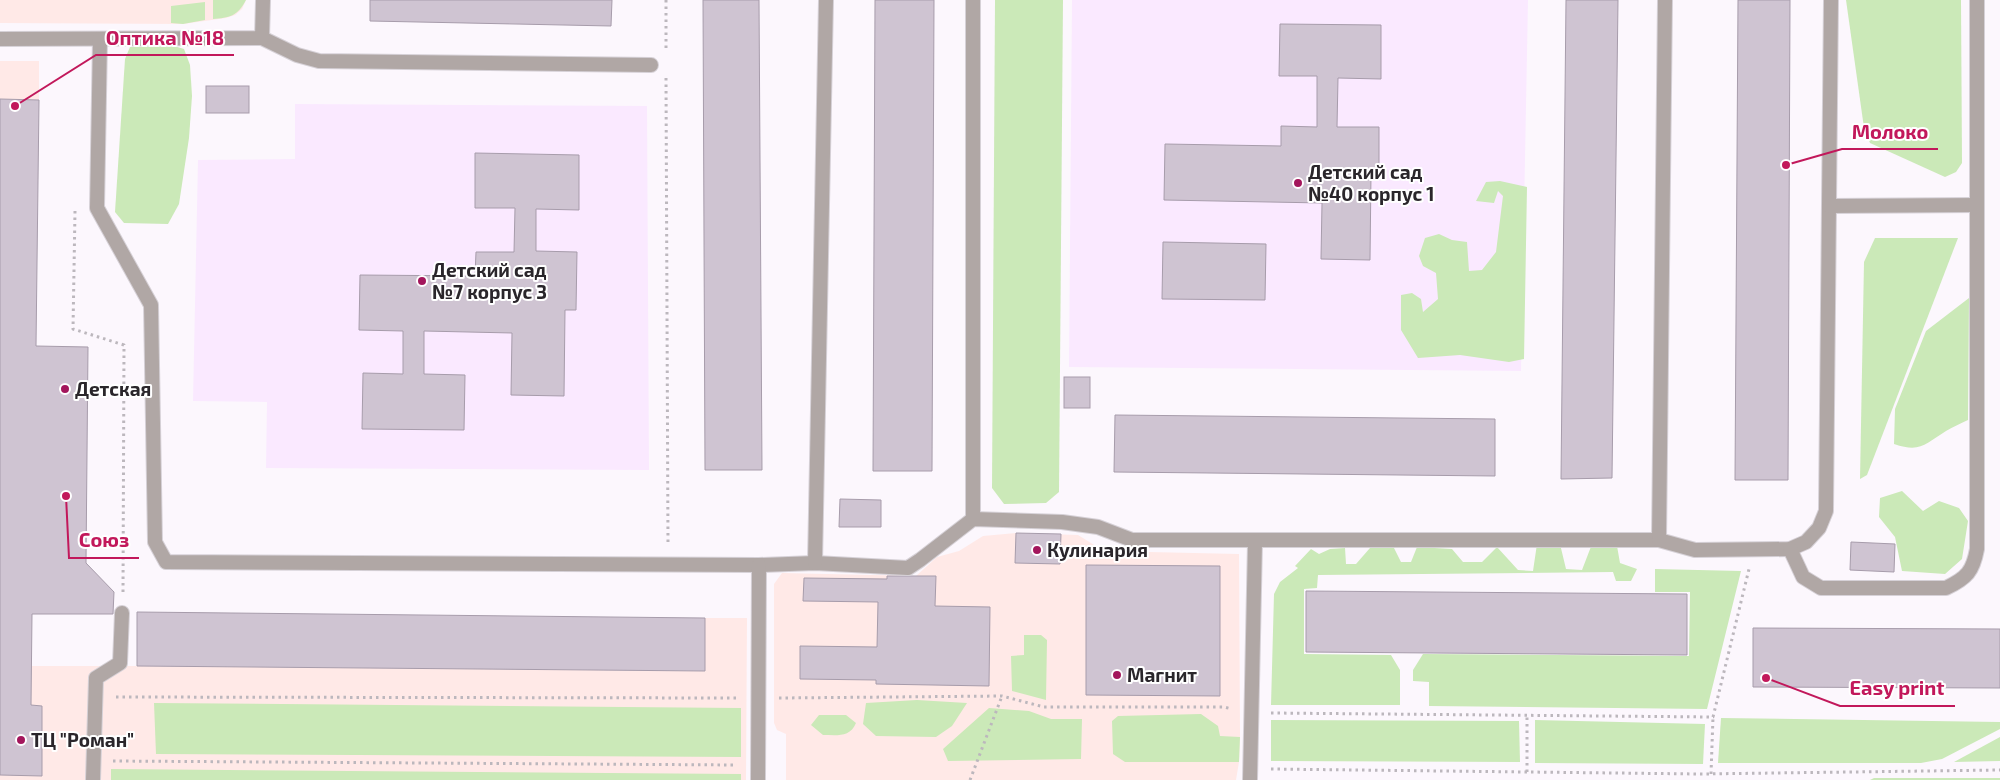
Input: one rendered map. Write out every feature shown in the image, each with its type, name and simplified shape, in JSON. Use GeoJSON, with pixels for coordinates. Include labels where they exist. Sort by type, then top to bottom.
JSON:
{"type":"FeatureCollection","features":[{"type":"Feature","properties":{"kind":"lane"},"geometry":{"type":"LineString","coordinates":[[262,38],[263,0]]}},
{"type":"Feature","properties":{"kind":"lane"},"geometry":{"type":"LineString","coordinates":[[816,563],[826,0]]}},
{"type":"Feature","properties":{"kind":"lane"},"geometry":{"type":"LineString","coordinates":[[973,0],[973,519]]}},
{"type":"Feature","properties":{"kind":"lane"},"geometry":{"type":"LineString","coordinates":[[1659,540],[1665,0]]}},
{"type":"Feature","properties":{"kind":"lane"},"geometry":{"type":"LineString","coordinates":[[100,39],[97,208],[151,306],[155,542],[166,562],[668,565],[816,563],[908,568],[973,519],[1062,522],[1098,527],[1132,540],[1255,542],[1659,540],[1695,550],[1754,549],[1790,548],[1806,542],[1819,528],[1826,511],[1831,0]]}},
{"type":"Feature","properties":{"kind":"lane"},"geometry":{"type":"LineString","coordinates":[[1790,548],[1803,577],[1821,588],[1946,588],[1960,581],[1974,567],[1977,549],[1977,0]]}},
{"type":"Feature","properties":{"kind":"lane"},"geometry":{"type":"LineString","coordinates":[[0,39],[262,38],[297,56],[319,61],[651,65]]}},
{"type":"Feature","properties":{"kind":"lane"},"geometry":{"type":"LineString","coordinates":[[1829,206],[1978,205]]}},
{"type":"Feature","properties":{"kind":"lane"},"geometry":{"type":"LineString","coordinates":[[1251,774],[1250,713],[1255,542]]}},
{"type":"Feature","properties":{"kind":"lane"},"geometry":{"type":"LineString","coordinates":[[758,780],[759,565]]}},
{"type":"Feature","properties":{"kind":"lane"},"geometry":{"type":"LineString","coordinates":[[93,780],[96,678],[120,663],[122,613]]}},
{"type":"Feature","properties":{"kind":"path"},"geometry":{"type":"LineString","coordinates":[[666,0],[666,55]]}},
{"type":"Feature","properties":{"kind":"path"},"geometry":{"type":"LineString","coordinates":[[666,74],[668,565]]}},
{"type":"Feature","properties":{"kind":"path"},"geometry":{"type":"LineString","coordinates":[[75,210],[73,329],[124,345],[122,613]]}},
{"type":"Feature","properties":{"kind":"path"},"geometry":{"type":"LineString","coordinates":[[1711,774],[1713,717],[1754,549]]}},
{"type":"Feature","properties":{"kind":"path"},"geometry":{"type":"LineString","coordinates":[[774,698],[1002,696],[1044,707],[1224,707],[1240,711]]}},
{"type":"Feature","properties":{"kind":"path"},"geometry":{"type":"LineString","coordinates":[[970,780],[1002,696]]}},
{"type":"Feature","properties":{"kind":"path"},"geometry":{"type":"LineString","coordinates":[[95,697],[743,698]]}},
{"type":"Feature","properties":{"kind":"path"},"geometry":{"type":"LineString","coordinates":[[1266,713],[1713,717]]}},
{"type":"Feature","properties":{"kind":"path"},"geometry":{"type":"LineString","coordinates":[[1527,715],[1527,772]]}},
{"type":"Feature","properties":{"kind":"path"},"geometry":{"type":"LineString","coordinates":[[93,761],[758,766]]}},
{"type":"Feature","properties":{"kind":"path"},"geometry":{"type":"LineString","coordinates":[[1251,774],[1527,772],[1711,774],[2000,770]]}},
{"type":"Feature","properties":{"kind":"shaded area"},"geometry":{"type":"Polygon","coordinates":[[[0,0],[246,0],[242,9],[235,15],[183,24],[0,23],[0,0]]]}},
{"type":"Feature","properties":{"kind":"shaded area","name":"Детский сад №40 корпус 1"},"geometry":{"type":"Polygon","coordinates":[[[1072,0],[1528,0],[1521,371],[1069,367],[1072,0]]]}},
{"type":"Feature","properties":{"kind":"shaded area"},"geometry":{"type":"Polygon","coordinates":[[[0,61],[39,61],[39,100],[0,99],[0,61]]]}},
{"type":"Feature","properties":{"kind":"shaded area","name":"Детский сад №7 корпус 3"},"geometry":{"type":"Polygon","coordinates":[[[295,104],[647,106],[649,470],[266,468],[267,402],[193,401],[198,160],[295,159],[295,104]]]}},
{"type":"Feature","properties":{"kind":"shaded area"},"geometry":{"type":"Polygon","coordinates":[[[1016,533],[1078,535],[1104,551],[1239,554],[1240,737],[1236,780],[786,780],[786,734],[777,730],[774,723],[774,584],[782,573],[916,576],[937,557],[959,551],[983,536],[1016,533]]]}},
{"type":"Feature","properties":{"kind":"shaded area"},"geometry":{"type":"Polygon","coordinates":[[[705,618],[747,618],[746,780],[0,780],[0,666],[705,671],[705,618]]]}},
{"type":"Feature","properties":{"kind":"green space"},"geometry":{"type":"Polygon","coordinates":[[[213,0],[246,0],[236,13],[224,18],[213,19],[213,0]]]}},
{"type":"Feature","properties":{"kind":"green space"},"geometry":{"type":"Polygon","coordinates":[[[995,0],[1063,0],[1059,492],[1046,503],[1004,504],[992,488],[995,0]]]}},
{"type":"Feature","properties":{"kind":"green space"},"geometry":{"type":"Polygon","coordinates":[[[1846,0],[1961,0],[1962,163],[1956,172],[1945,177],[1870,143],[1864,128],[1846,0]]]}},
{"type":"Feature","properties":{"kind":"green space"},"geometry":{"type":"Polygon","coordinates":[[[205,2],[205,20],[183,24],[171,23],[171,6],[205,2]]]}},
{"type":"Feature","properties":{"kind":"green space"},"geometry":{"type":"Polygon","coordinates":[[[174,46],[184,49],[190,65],[192,96],[189,138],[179,204],[168,224],[124,223],[115,212],[125,59],[130,47],[174,46]]]}},
{"type":"Feature","properties":{"kind":"green space"},"geometry":{"type":"Polygon","coordinates":[[[1500,181],[1527,187],[1524,359],[1509,362],[1460,355],[1418,358],[1401,330],[1401,295],[1412,293],[1421,299],[1423,312],[1438,299],[1436,273],[1423,266],[1419,256],[1425,238],[1439,234],[1452,240],[1467,242],[1469,271],[1482,270],[1496,252],[1503,196],[1498,191],[1494,203],[1476,201],[1486,182],[1500,181]]]}},
{"type":"Feature","properties":{"kind":"green space"},"geometry":{"type":"Polygon","coordinates":[[[1875,238],[1958,238],[1867,475],[1860,479],[1864,262],[1875,238]]]}},
{"type":"Feature","properties":{"kind":"green space"},"geometry":{"type":"Polygon","coordinates":[[[1969,298],[1968,420],[1922,446],[1911,448],[1894,444],[1895,409],[1926,331],[1969,298]]]}},
{"type":"Feature","properties":{"kind":"green space"},"geometry":{"type":"Polygon","coordinates":[[[1902,491],[1923,511],[1939,501],[1959,508],[1968,521],[1962,559],[1945,574],[1902,571],[1895,537],[1879,517],[1880,498],[1902,491]]]}},
{"type":"Feature","properties":{"kind":"green space"},"geometry":{"type":"Polygon","coordinates":[[[1537,544],[1560,544],[1566,569],[1582,570],[1592,544],[1617,546],[1620,563],[1637,569],[1631,581],[1616,581],[1613,572],[1318,575],[1317,588],[1304,589],[1304,654],[1391,655],[1400,670],[1400,705],[1271,705],[1274,594],[1280,582],[1298,568],[1295,566],[1311,549],[1319,554],[1330,549],[1345,548],[1346,564],[1356,564],[1370,548],[1394,548],[1401,562],[1411,562],[1417,547],[1452,549],[1463,562],[1482,562],[1497,547],[1518,570],[1533,571],[1537,544]]]}},
{"type":"Feature","properties":{"kind":"green space"},"geometry":{"type":"Polygon","coordinates":[[[1655,569],[1741,571],[1707,709],[1429,706],[1429,682],[1413,681],[1413,670],[1423,654],[1689,656],[1690,592],[1655,592],[1655,569]]]}},
{"type":"Feature","properties":{"kind":"green space"},"geometry":{"type":"Polygon","coordinates":[[[1024,635],[1041,635],[1047,640],[1046,700],[1012,691],[1011,656],[1024,655],[1024,635]]]}},
{"type":"Feature","properties":{"kind":"green space"},"geometry":{"type":"Polygon","coordinates":[[[917,700],[967,703],[952,726],[936,737],[876,736],[863,724],[866,703],[917,700]]]}},
{"type":"Feature","properties":{"kind":"green space"},"geometry":{"type":"Polygon","coordinates":[[[154,703],[741,708],[741,757],[156,754],[154,703]]]}},
{"type":"Feature","properties":{"kind":"green space"},"geometry":{"type":"Polygon","coordinates":[[[989,708],[1029,711],[1051,719],[1082,719],[1081,759],[948,761],[943,749],[989,708]]]}},
{"type":"Feature","properties":{"kind":"green space"},"geometry":{"type":"Polygon","coordinates":[[[1201,714],[1218,726],[1220,736],[1240,737],[1239,762],[1125,762],[1113,754],[1112,721],[1118,716],[1201,714]]]}},
{"type":"Feature","properties":{"kind":"green space"},"geometry":{"type":"Polygon","coordinates":[[[819,715],[846,715],[856,723],[850,731],[842,735],[823,735],[811,725],[819,715]]]}},
{"type":"Feature","properties":{"kind":"green space"},"geometry":{"type":"Polygon","coordinates":[[[1721,718],[2000,722],[2000,729],[1942,759],[1921,763],[1718,763],[1721,718]]]}},
{"type":"Feature","properties":{"kind":"green space"},"geometry":{"type":"Polygon","coordinates":[[[1271,720],[1519,721],[1520,762],[1271,761],[1271,720]]]}},
{"type":"Feature","properties":{"kind":"green space"},"geometry":{"type":"Polygon","coordinates":[[[1535,720],[1705,724],[1703,764],[1535,763],[1535,720]]]}},
{"type":"Feature","properties":{"kind":"green space"},"geometry":{"type":"Polygon","coordinates":[[[2000,737],[2000,761],[1954,762],[2000,737]]]}},
{"type":"Feature","properties":{"kind":"green space"},"geometry":{"type":"Polygon","coordinates":[[[111,769],[741,774],[741,780],[111,780],[111,769]]]}},
{"type":"Feature","properties":{"kind":"green space"},"geometry":{"type":"Polygon","coordinates":[[[1874,778],[2000,778],[2000,780],[1870,780],[1874,778]]]}},
{"type":"Feature","properties":{"kind":"building"},"geometry":{"type":"Polygon","coordinates":[[[370,0],[612,0],[611,26],[370,21],[370,0]]]}},
{"type":"Feature","properties":{"kind":"building"},"geometry":{"type":"Polygon","coordinates":[[[703,0],[759,0],[762,470],[705,470],[703,0]]]}},
{"type":"Feature","properties":{"kind":"building"},"geometry":{"type":"Polygon","coordinates":[[[875,0],[934,0],[932,471],[873,471],[875,0]]]}},
{"type":"Feature","properties":{"kind":"building"},"geometry":{"type":"Polygon","coordinates":[[[1566,0],[1618,0],[1612,478],[1561,479],[1566,0]]]}},
{"type":"Feature","properties":{"kind":"building"},"geometry":{"type":"Polygon","coordinates":[[[1738,0],[1790,0],[1788,480],[1735,480],[1738,0]]]}},
{"type":"Feature","properties":{"kind":"building"},"geometry":{"type":"Polygon","coordinates":[[[1280,24],[1381,25],[1381,79],[1338,78],[1337,127],[1379,127],[1379,174],[1371,174],[1370,260],[1321,259],[1322,203],[1164,200],[1165,144],[1281,146],[1281,126],[1317,127],[1317,76],[1279,76],[1280,24]]]}},
{"type":"Feature","properties":{"kind":"building"},"geometry":{"type":"Polygon","coordinates":[[[206,86],[249,86],[249,113],[206,113],[206,86]]]}},
{"type":"Feature","properties":{"kind":"building"},"geometry":{"type":"Polygon","coordinates":[[[0,99],[39,100],[36,346],[88,347],[86,563],[114,592],[113,614],[32,614],[31,705],[42,706],[42,776],[0,775],[0,99]]]}},
{"type":"Feature","properties":{"kind":"building"},"geometry":{"type":"Polygon","coordinates":[[[475,153],[579,155],[579,210],[536,209],[536,251],[577,252],[576,310],[565,310],[564,396],[511,395],[512,333],[424,331],[424,374],[465,375],[464,430],[362,429],[363,373],[403,374],[403,331],[359,330],[360,275],[475,276],[476,252],[514,252],[515,208],[475,208],[475,153]]]}},
{"type":"Feature","properties":{"kind":"building"},"geometry":{"type":"Polygon","coordinates":[[[1163,242],[1266,244],[1265,300],[1162,299],[1163,242]]]}},
{"type":"Feature","properties":{"kind":"building"},"geometry":{"type":"Polygon","coordinates":[[[1064,377],[1090,377],[1090,408],[1064,408],[1064,377]]]}},
{"type":"Feature","properties":{"kind":"building"},"geometry":{"type":"Polygon","coordinates":[[[1115,415],[1495,419],[1495,476],[1114,472],[1115,415]]]}},
{"type":"Feature","properties":{"kind":"building"},"geometry":{"type":"Polygon","coordinates":[[[840,499],[881,500],[881,527],[839,527],[840,499]]]}},
{"type":"Feature","properties":{"kind":"building"},"geometry":{"type":"Polygon","coordinates":[[[1016,533],[1061,534],[1060,564],[1015,563],[1016,533]]]}},
{"type":"Feature","properties":{"kind":"building"},"geometry":{"type":"Polygon","coordinates":[[[1851,542],[1895,544],[1894,572],[1850,570],[1851,542]]]}},
{"type":"Feature","properties":{"kind":"building"},"geometry":{"type":"Polygon","coordinates":[[[1086,565],[1220,566],[1220,696],[1086,695],[1086,565]]]}},
{"type":"Feature","properties":{"kind":"building"},"geometry":{"type":"Polygon","coordinates":[[[887,576],[936,576],[935,606],[990,607],[989,686],[876,684],[876,680],[800,679],[800,646],[877,647],[878,602],[803,601],[804,578],[887,579],[887,576]]]}},
{"type":"Feature","properties":{"kind":"building"},"geometry":{"type":"Polygon","coordinates":[[[1306,591],[1687,594],[1687,655],[1306,652],[1306,591]]]}},
{"type":"Feature","properties":{"kind":"building"},"geometry":{"type":"Polygon","coordinates":[[[137,612],[705,618],[705,671],[137,666],[137,612]]]}},
{"type":"Feature","properties":{"kind":"building"},"geometry":{"type":"Polygon","coordinates":[[[1753,628],[2000,629],[2000,688],[1753,687],[1753,628]]]}},
{"type":"Feature","properties":{"kind":"place","name":"Оптика №18"},"geometry":{"type":"Point","coordinates":[15,106]}},
{"type":"Feature","properties":{"kind":"place","name":"Молоко"},"geometry":{"type":"Point","coordinates":[1786,165]}},
{"type":"Feature","properties":{"kind":"place","name":"Детский сад №40 корпус 1"},"geometry":{"type":"Point","coordinates":[1298,183]}},
{"type":"Feature","properties":{"kind":"place","name":"Детский сад №7 корпус 3"},"geometry":{"type":"Point","coordinates":[422,281]}},
{"type":"Feature","properties":{"kind":"place","name":"Детская"},"geometry":{"type":"Point","coordinates":[65,389]}},
{"type":"Feature","properties":{"kind":"place","name":"Союз"},"geometry":{"type":"Point","coordinates":[66,496]}},
{"type":"Feature","properties":{"kind":"place","name":"Кулинария"},"geometry":{"type":"Point","coordinates":[1037,550]}},
{"type":"Feature","properties":{"kind":"place","name":"Магнит"},"geometry":{"type":"Point","coordinates":[1117,675]}},
{"type":"Feature","properties":{"kind":"place","name":"Easy print"},"geometry":{"type":"Point","coordinates":[1766,678]}},
{"type":"Feature","properties":{"kind":"place","name":"ТЦ \"Роман\""},"geometry":{"type":"Point","coordinates":[21,740]}}]}
